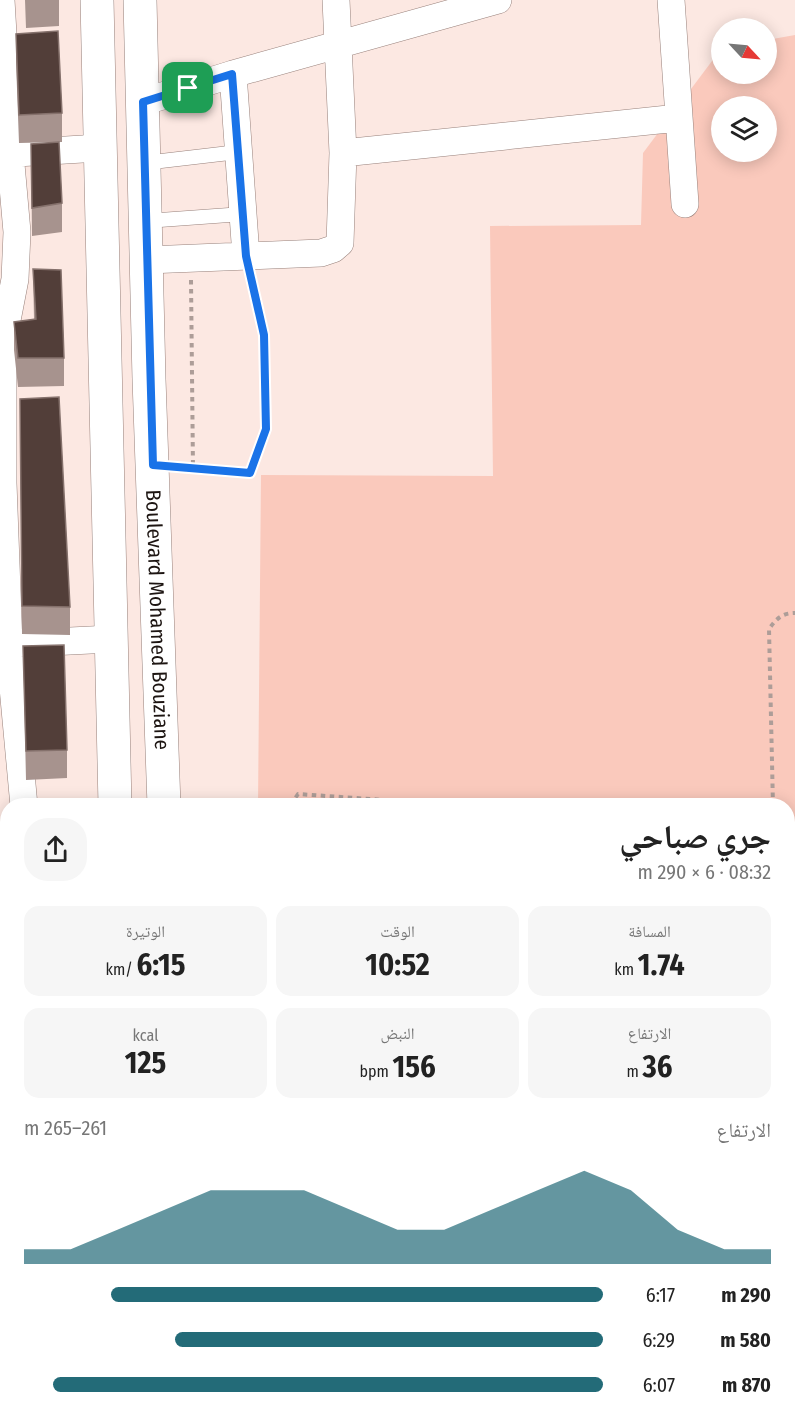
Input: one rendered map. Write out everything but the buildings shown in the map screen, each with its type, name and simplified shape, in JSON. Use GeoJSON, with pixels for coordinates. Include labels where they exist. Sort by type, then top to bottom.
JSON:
{"type":"FeatureCollection","features":[{"type":"Feature","properties":{"kind":"street"},"geometry":{"type":"LineString","coordinates":[[1,0],[5,153],[17,232],[8,248],[15,279],[2,341],[4,617],[9,644],[7,702],[16,797]]}},
{"type":"Feature","properties":{"kind":"street"},"geometry":{"type":"LineString","coordinates":[[97,0],[115,798]]}},
{"type":"Feature","properties":{"kind":"street","name":"Boulevard Mohamed Bouziane"},"geometry":{"type":"LineString","coordinates":[[140,0],[164,798]]}},
{"type":"Feature","properties":{"kind":"street"},"geometry":{"type":"LineString","coordinates":[[147,260],[321,253],[333,249],[340,243],[343,153],[336,0]]}},
{"type":"Feature","properties":{"kind":"street"},"geometry":{"type":"LineString","coordinates":[[143,102],[232,74],[498,0]]}},
{"type":"Feature","properties":{"kind":"street"},"geometry":{"type":"LineString","coordinates":[[671,0],[685,204]]}},
{"type":"Feature","properties":{"kind":"street"},"geometry":{"type":"LineString","coordinates":[[232,74],[246,256]]}},
{"type":"Feature","properties":{"kind":"street"},"geometry":{"type":"LineString","coordinates":[[343,153],[678,118]]}},
{"type":"Feature","properties":{"kind":"street"},"geometry":{"type":"LineString","coordinates":[[5,153],[99,148]]}},
{"type":"Feature","properties":{"kind":"street"},"geometry":{"type":"LineString","coordinates":[[9,644],[111,639]]}},
{"type":"Feature","properties":{"kind":"lane"},"geometry":{"type":"LineString","coordinates":[[144,163],[238,152]]}},
{"type":"Feature","properties":{"kind":"lane"},"geometry":{"type":"LineString","coordinates":[[146,221],[243,214]]}},
{"type":"Feature","properties":{"kind":"path"},"geometry":{"type":"LineString","coordinates":[[153,465],[250,473],[266,429],[264,335],[246,256]]}},
{"type":"Feature","properties":{"kind":"path"},"geometry":{"type":"LineString","coordinates":[[191,259],[193,469]]}},
{"type":"Feature","properties":{"kind":"path"},"geometry":{"type":"LineString","coordinates":[[773,798],[770,629],[776,619],[788,613],[795,613]]}},
{"type":"Feature","properties":{"kind":"path"},"geometry":{"type":"LineString","coordinates":[[295,798],[298,794],[355,798]]}},
{"type":"Feature","properties":{"kind":"shaded area"},"geometry":{"type":"Polygon","coordinates":[[[795,35],[795,798],[258,798],[261,475],[493,476],[490,226],[641,225],[643,153],[711,62],[711,84],[777,84],[777,38],[795,35]]]}},
{"type":"Feature","properties":{"kind":"route"},"geometry":{"type":"LineString","coordinates":[[232,74],[246,256],[264,335],[266,429],[250,473],[153,465],[143,102],[188,88],[232,74]]}}]}
